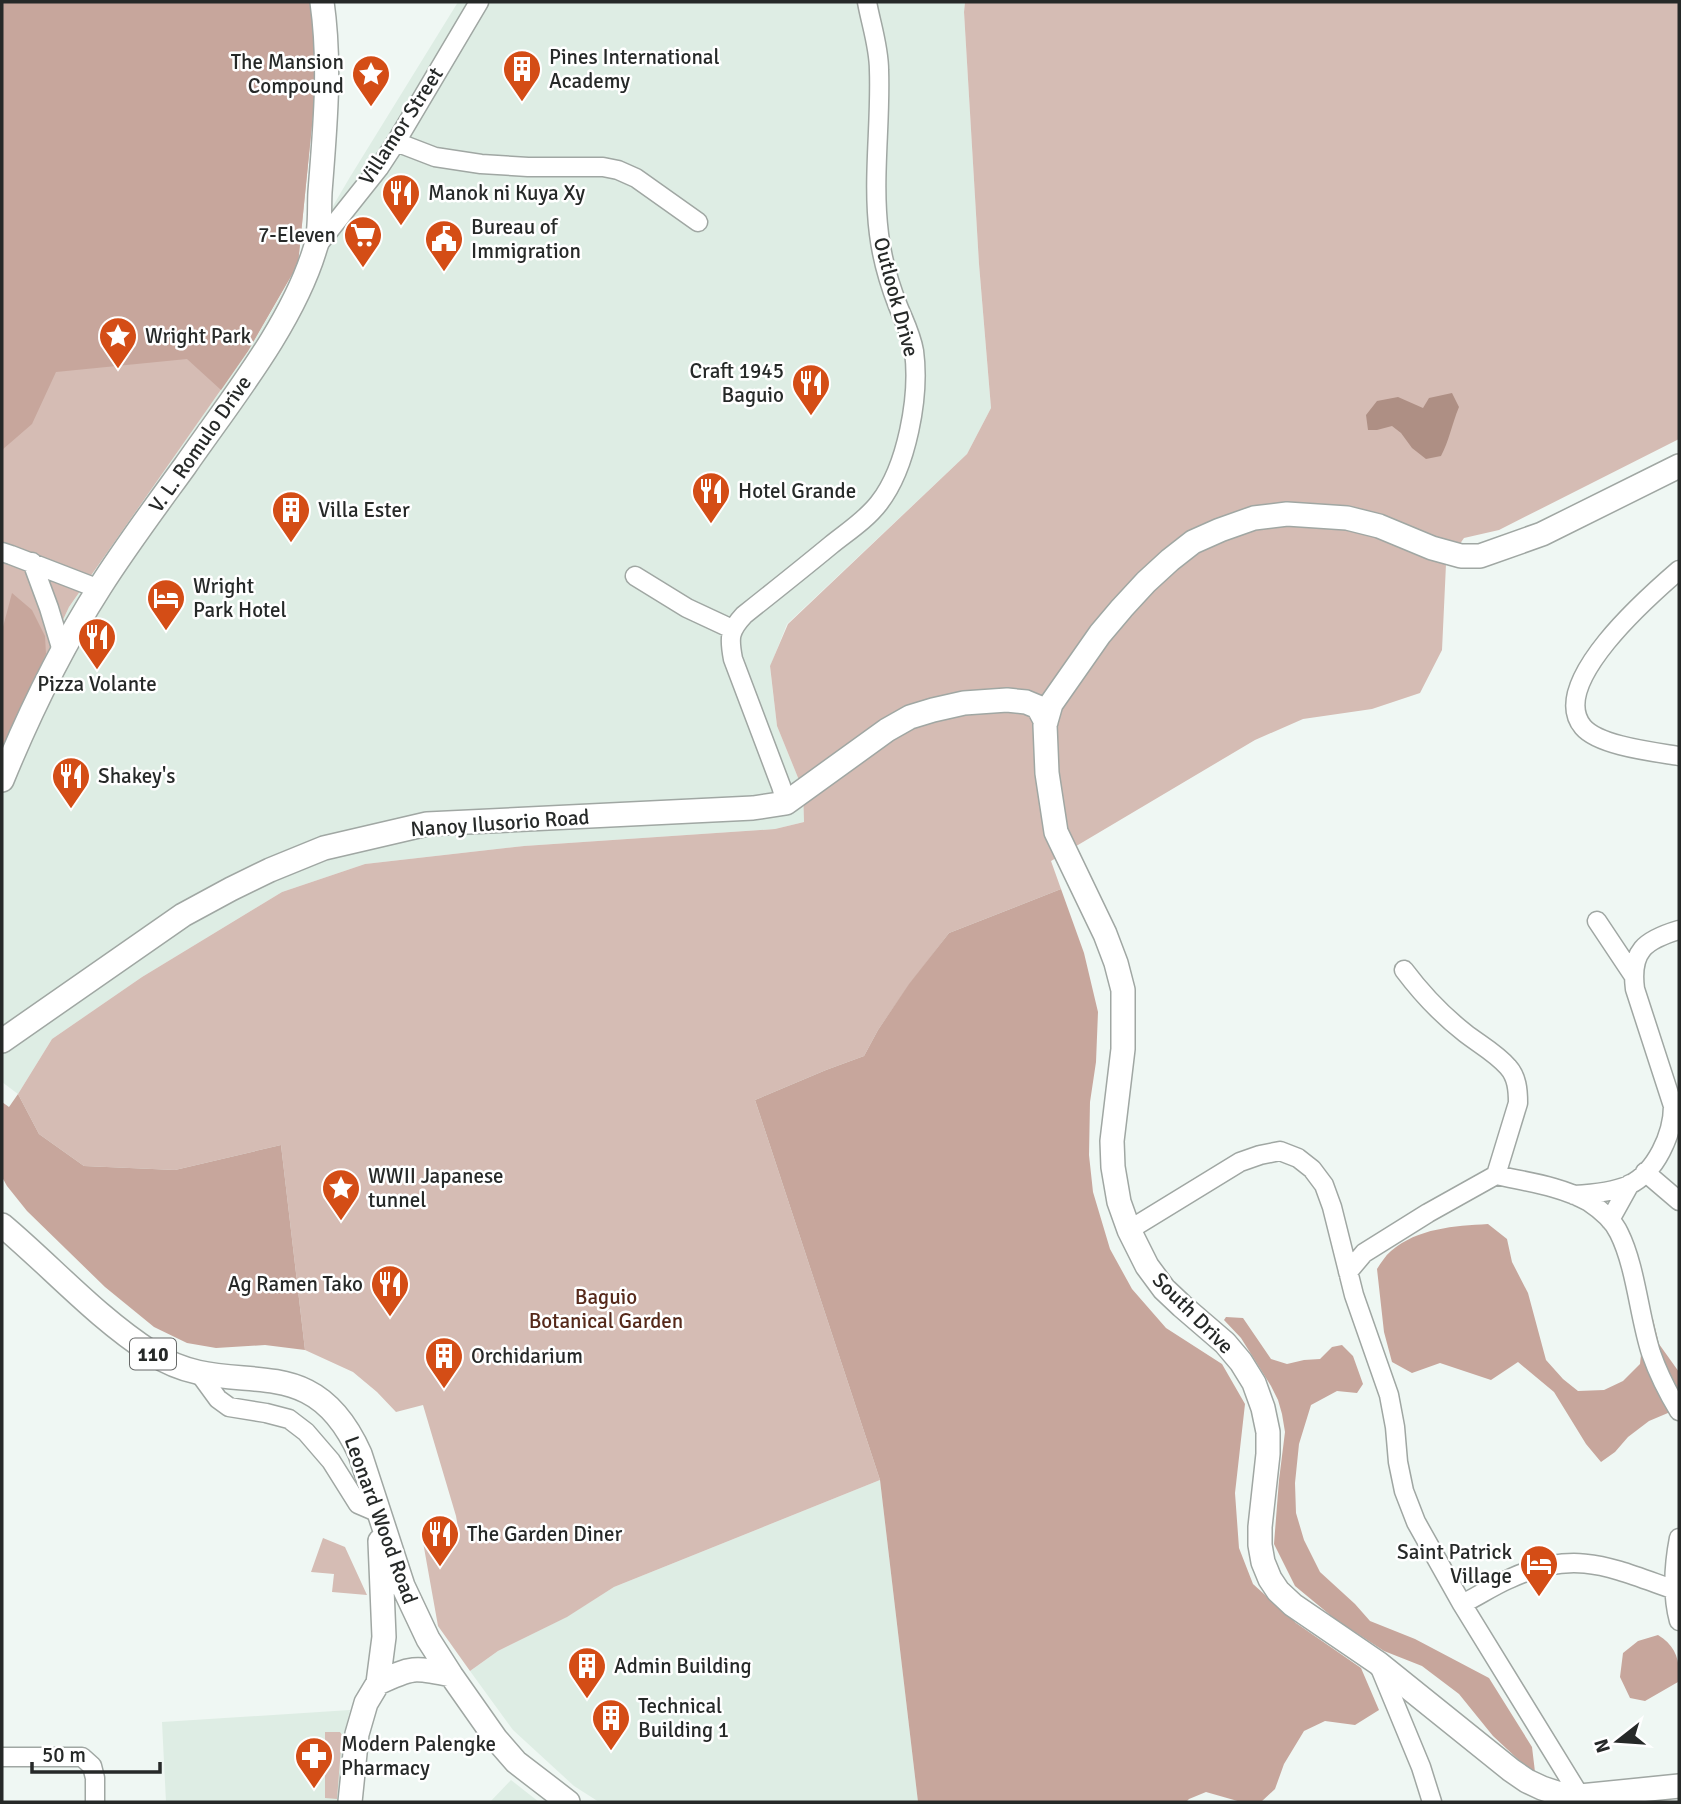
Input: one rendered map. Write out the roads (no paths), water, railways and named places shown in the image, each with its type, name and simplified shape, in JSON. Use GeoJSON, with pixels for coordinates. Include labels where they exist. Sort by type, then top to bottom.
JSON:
{"type":"FeatureCollection","features":[{"type":"Feature","properties":{"kind":"main road","name":"V. L. Romulo Drive"},"geometry":{"type":"LineString","coordinates":[[2,780],[62,651],[99,589],[266,349],[301,288],[317,246],[328,88],[326,26],[322,2]]}},
{"type":"Feature","properties":{"kind":"main road"},"geometry":{"type":"LineString","coordinates":[[1049,713],[1100,634],[1146,582],[1193,541],[1220,530],[1254,518],[1287,514],[1347,518],[1379,526],[1432,548],[1461,556],[1480,556],[1542,534],[1679,466]]}},
{"type":"Feature","properties":{"kind":"main road","name":"Nanoy Ilusorio Road"},"geometry":{"type":"LineString","coordinates":[[2,1041],[183,915],[270,870],[324,848],[427,824],[753,808],[786,803],[887,730],[910,717],[964,703],[1007,700],[1026,702],[1049,713]]}},
{"type":"Feature","properties":{"kind":"main road","name":"South Drive"},"geometry":{"type":"LineString","coordinates":[[1049,713],[1047,773],[1056,832],[1105,934],[1123,990],[1123,1049],[1112,1141],[1119,1202],[1146,1266],[1164,1289],[1225,1343],[1254,1383],[1268,1432],[1260,1545],[1270,1579],[1293,1605],[1378,1663],[1527,1781],[1558,1793],[1580,1796],[1679,1786]]}},
{"type":"Feature","properties":{"kind":"main road","name":"Leonard Wood Road"},"geometry":{"type":"LineString","coordinates":[[2,1225],[118,1329],[174,1366],[199,1373],[274,1381],[299,1387],[320,1399],[337,1414],[351,1434],[360,1454],[403,1586],[428,1639],[479,1717],[516,1762],[568,1802]]}},
{"type":"Feature","properties":{"kind":"main road"},"geometry":{"type":"LineString","coordinates":[[350,1802],[357,1734],[366,1703],[378,1683],[384,1637],[381,1518]]}},
{"type":"Feature","properties":{"kind":"main road"},"geometry":{"type":"LineString","coordinates":[[378,1683],[403,1671],[417,1668],[451,1675]]}},
{"type":"Feature","properties":{"kind":"street","name":"Villamor Street"},"geometry":{"type":"LineString","coordinates":[[317,246],[379,168],[479,2]]}},
{"type":"Feature","properties":{"kind":"street","name":"Outlook Drive"},"geometry":{"type":"LineString","coordinates":[[732,629],[744,615],[860,522],[878,504],[900,464],[907,436],[915,377],[914,352],[909,329],[890,284],[879,234],[876,210],[879,67],[867,2]]}},
{"type":"Feature","properties":{"kind":"street"},"geometry":{"type":"LineString","coordinates":[[396,142],[435,157],[481,164],[603,167],[618,170],[636,178],[698,222]]}},
{"type":"Feature","properties":{"kind":"street"},"geometry":{"type":"LineString","coordinates":[[2,552],[99,589]]}},
{"type":"Feature","properties":{"kind":"street"},"geometry":{"type":"LineString","coordinates":[[32,562],[62,651]]}},
{"type":"Feature","properties":{"kind":"street"},"geometry":{"type":"LineString","coordinates":[[1679,570],[1647,599],[1594,659],[1577,693],[1575,704],[1583,727],[1592,735],[1628,747],[1679,756]]}},
{"type":"Feature","properties":{"kind":"street"},"geometry":{"type":"LineString","coordinates":[[635,576],[687,608],[732,629],[730,646],[733,659],[786,803]]}},
{"type":"Feature","properties":{"kind":"street"},"geometry":{"type":"LineString","coordinates":[[1597,921],[1633,975]]}},
{"type":"Feature","properties":{"kind":"street"},"geometry":{"type":"LineString","coordinates":[[1610,1220],[1630,1184],[1645,1172],[1665,1143],[1673,1119],[1673,1106],[1635,989],[1633,975],[1634,961],[1650,941],[1679,930]]}},
{"type":"Feature","properties":{"kind":"street"},"geometry":{"type":"LineString","coordinates":[[1404,970],[1422,994],[1462,1031],[1508,1067],[1515,1079],[1518,1102],[1496,1175]]}},
{"type":"Feature","properties":{"kind":"street"},"geometry":{"type":"LineString","coordinates":[[1129,1230],[1240,1162],[1260,1154],[1280,1152],[1298,1157],[1312,1169],[1324,1185],[1332,1207],[1358,1308],[1389,1395],[1404,1491],[1416,1522],[1462,1605],[1580,1796]]}},
{"type":"Feature","properties":{"kind":"street"},"geometry":{"type":"LineString","coordinates":[[1645,1172],[1679,1201]]}},
{"type":"Feature","properties":{"kind":"street"},"geometry":{"type":"LineString","coordinates":[[1346,1263],[1496,1175],[1574,1195],[1600,1210],[1619,1231],[1651,1354],[1679,1411]]}},
{"type":"Feature","properties":{"kind":"street"},"geometry":{"type":"LineString","coordinates":[[1574,1195],[1630,1184]]}},
{"type":"Feature","properties":{"kind":"street"},"geometry":{"type":"LineString","coordinates":[[199,1373],[218,1399],[229,1407],[289,1419],[306,1432],[331,1461],[358,1504],[381,1518]]}},
{"type":"Feature","properties":{"kind":"street"},"geometry":{"type":"LineString","coordinates":[[1679,1538],[1675,1566],[1679,1621]]}},
{"type":"Feature","properties":{"kind":"street"},"geometry":{"type":"LineString","coordinates":[[1462,1605],[1509,1579],[1564,1562],[1581,1562],[1615,1569],[1675,1590]]}},
{"type":"Feature","properties":{"kind":"street"},"geometry":{"type":"LineString","coordinates":[[1378,1663],[1422,1767],[1432,1802]]}},
{"type":"Feature","properties":{"kind":"street"},"geometry":{"type":"LineString","coordinates":[[2,1758],[82,1757],[92,1766],[95,1802]]}},
{"type":"Feature","properties":{"kind":"place","name":"Pines International Academy"},"geometry":{"type":"Point","coordinates":[522,103]}},
{"type":"Feature","properties":{"kind":"place","name":"The Mansion Compound"},"geometry":{"type":"Point","coordinates":[371,108]}},
{"type":"Feature","properties":{"kind":"place","name":"Manok ni Kuya Xy"},"geometry":{"type":"Point","coordinates":[401,227]}},
{"type":"Feature","properties":{"kind":"place","name":"7-Eleven"},"geometry":{"type":"Point","coordinates":[363,269]}},
{"type":"Feature","properties":{"kind":"place","name":"Bureau of Immigration"},"geometry":{"type":"Point","coordinates":[444,273]}},
{"type":"Feature","properties":{"kind":"place","name":"Wright Park"},"geometry":{"type":"Point","coordinates":[118,370]}},
{"type":"Feature","properties":{"kind":"place","name":"Craft 1945 Baguio"},"geometry":{"type":"Point","coordinates":[811,417]}},
{"type":"Feature","properties":{"kind":"place","name":"Hotel Grande"},"geometry":{"type":"Point","coordinates":[711,525]}},
{"type":"Feature","properties":{"kind":"place","name":"Villa Ester"},"geometry":{"type":"Point","coordinates":[291,544]}},
{"type":"Feature","properties":{"kind":"place","name":"Wright Park Hotel"},"geometry":{"type":"Point","coordinates":[166,632]}},
{"type":"Feature","properties":{"kind":"place","name":"Pizza Volante"},"geometry":{"type":"Point","coordinates":[97,671]}},
{"type":"Feature","properties":{"kind":"place","name":"Shakey's"},"geometry":{"type":"Point","coordinates":[71,810]}},
{"type":"Feature","properties":{"kind":"place","name":"WWII Japanese tunnel"},"geometry":{"type":"Point","coordinates":[341,1222]}},
{"type":"Feature","properties":{"kind":"place","name":"Ag Ramen Tako"},"geometry":{"type":"Point","coordinates":[390,1318]}},
{"type":"Feature","properties":{"kind":"place","name":"Orchidarium"},"geometry":{"type":"Point","coordinates":[444,1390]}},
{"type":"Feature","properties":{"kind":"place","name":"The Garden Diner"},"geometry":{"type":"Point","coordinates":[440,1568]}},
{"type":"Feature","properties":{"kind":"place","name":"Saint Patrick Village"},"geometry":{"type":"Point","coordinates":[1539,1598]}},
{"type":"Feature","properties":{"kind":"place","name":"Admin Building"},"geometry":{"type":"Point","coordinates":[587,1700]}},
{"type":"Feature","properties":{"kind":"place","name":"Technical Building 1"},"geometry":{"type":"Point","coordinates":[611,1752]}},
{"type":"Feature","properties":{"kind":"place","name":"Modern Palengke Pharmacy"},"geometry":{"type":"Point","coordinates":[314,1790]}},
{"type":"Feature","properties":{"kind":"park label","name":"Baguio Botanical Garden"},"geometry":{"type":"Point","coordinates":[606,1309]}}]}
